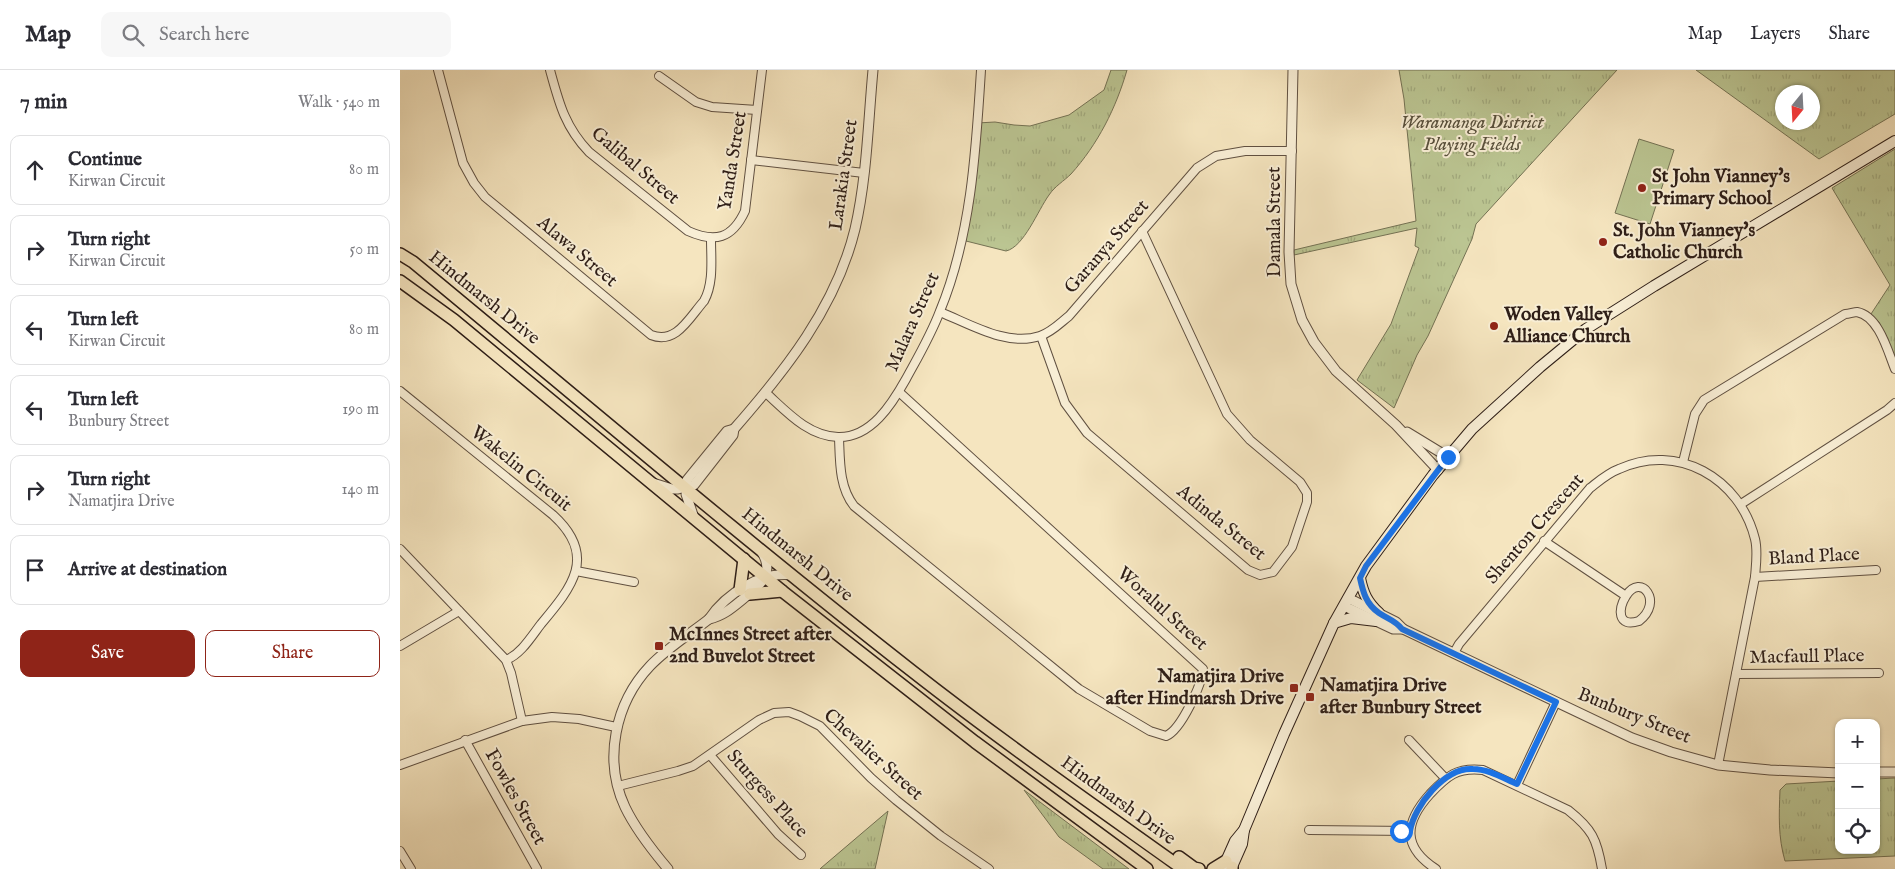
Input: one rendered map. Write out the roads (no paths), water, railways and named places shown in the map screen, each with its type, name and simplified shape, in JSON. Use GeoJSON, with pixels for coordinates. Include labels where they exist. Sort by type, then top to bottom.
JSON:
{"type":"FeatureCollection","features":[{"type":"Feature","properties":{"kind":"main road"},"geometry":{"type":"LineString","coordinates":[[1213,869],[1228,867],[1235,841],[1244,830],[1284,734],[1334,623],[1360,578],[1372,558],[1438,470],[1472,429],[1507,396],[1586,329],[1895,141]]}},
{"type":"Feature","properties":{"kind":"main road","name":"Hindmarsh Drive"},"geometry":{"type":"LineString","coordinates":[[400,254],[413,262],[758,547],[920,677],[1183,869]]}},
{"type":"Feature","properties":{"kind":"main road","name":"Hindmarsh Drive"},"geometry":{"type":"LineString","coordinates":[[400,281],[454,320],[782,591],[976,742],[1147,869]]}},
{"type":"Feature","properties":{"kind":"main road"},"geometry":{"type":"LineString","coordinates":[[744,559],[745,592],[782,591]]}},
{"type":"Feature","properties":{"kind":"main road"},"geometry":{"type":"LineString","coordinates":[[1360,578],[1364,594],[1377,617]]}},
{"type":"Feature","properties":{"kind":"main road"},"geometry":{"type":"LineString","coordinates":[[1334,623],[1351,618],[1377,617]]}},
{"type":"Feature","properties":{"kind":"main road"},"geometry":{"type":"LineString","coordinates":[[1140,839],[1154,839],[1194,868],[1199,869]]}},
{"type":"Feature","properties":{"kind":"street","name":"Alawa Street"},"geometry":{"type":"LineString","coordinates":[[438,70],[463,163],[474,183],[485,197],[651,335],[661,338],[673,336],[704,301],[711,280],[711,239]]}},
{"type":"Feature","properties":{"kind":"street","name":"Galibal Street"},"geometry":{"type":"LineString","coordinates":[[550,70],[564,118],[581,144],[688,231],[711,239]]}},
{"type":"Feature","properties":{"kind":"street","name":"Yanda Street"},"geometry":{"type":"LineString","coordinates":[[711,239],[729,232],[740,222],[745,211],[762,70]]}},
{"type":"Feature","properties":{"kind":"street","name":"Larakia Street"},"geometry":{"type":"LineString","coordinates":[[687,488],[694,485],[722,443],[733,435],[734,429],[766,393],[818,319],[848,255],[855,229],[864,173],[873,70]]}},
{"type":"Feature","properties":{"kind":"street","name":"Malara Street"},"geometry":{"type":"LineString","coordinates":[[839,438],[859,433],[879,419],[899,392],[940,312],[962,240],[972,170],[980,70]]}},
{"type":"Feature","properties":{"kind":"street","name":"Damala Street"},"geometry":{"type":"LineString","coordinates":[[1293,70],[1289,252],[1291,284],[1302,320],[1336,371],[1396,425],[1438,470]]}},
{"type":"Feature","properties":{"kind":"street"},"geometry":{"type":"LineString","coordinates":[[659,76],[696,102],[712,107],[758,110]]}},
{"type":"Feature","properties":{"kind":"street","name":"Garanya Street"},"geometry":{"type":"LineString","coordinates":[[940,312],[1009,338],[1041,336],[1069,316],[1196,168],[1216,156],[1245,151],[1292,150]]}},
{"type":"Feature","properties":{"kind":"street"},"geometry":{"type":"LineString","coordinates":[[751,160],[864,173]]}},
{"type":"Feature","properties":{"kind":"street","name":"Adinda Street"},"geometry":{"type":"LineString","coordinates":[[1041,336],[1065,403],[1087,433],[1248,570],[1260,575],[1273,572],[1292,547],[1307,502],[1305,488],[1250,440],[1227,414],[1142,231]]}},
{"type":"Feature","properties":{"kind":"street"},"geometry":{"type":"LineString","coordinates":[[1683,462],[1695,414],[1704,400],[1846,314],[1857,312],[1868,317],[1878,329],[1895,369]]}},
{"type":"Feature","properties":{"kind":"street","name":"Wakelin Circuit"},"geometry":{"type":"LineString","coordinates":[[400,390],[563,524],[575,543],[578,558],[576,571],[567,591],[518,653],[506,660]]}},
{"type":"Feature","properties":{"kind":"street","name":"Woralul Street"},"geometry":{"type":"LineString","coordinates":[[839,438],[842,479],[845,492],[854,506],[1080,689],[1150,731],[1166,736],[1174,731],[1199,687],[1202,669],[899,392]]}},
{"type":"Feature","properties":{"kind":"street"},"geometry":{"type":"LineString","coordinates":[[766,393],[807,429],[839,438]]}},
{"type":"Feature","properties":{"kind":"street"},"geometry":{"type":"LineString","coordinates":[[1741,504],[1895,403]]}},
{"type":"Feature","properties":{"kind":"street","name":"Damala Street"},"geometry":{"type":"LineString","coordinates":[[1396,425],[1448,457]]}},
{"type":"Feature","properties":{"kind":"street","name":"Shenton Crescent"},"geometry":{"type":"LineString","coordinates":[[1454,653],[1459,644],[1590,488],[1611,473],[1627,466],[1645,461],[1683,462],[1714,478],[1727,488],[1741,504],[1755,540],[1755,577],[1718,765]]}},
{"type":"Feature","properties":{"kind":"street"},"geometry":{"type":"LineString","coordinates":[[650,482],[672,489],[687,488],[686,494],[694,518]]}},
{"type":"Feature","properties":{"kind":"street"},"geometry":{"type":"LineString","coordinates":[[1544,541],[1626,596]]}},
{"type":"Feature","properties":{"kind":"street"},"geometry":{"type":"LineString","coordinates":[[758,547],[765,556],[768,568],[765,577]]}},
{"type":"Feature","properties":{"kind":"street"},"geometry":{"type":"LineString","coordinates":[[400,549],[506,660],[511,673],[522,721]]}},
{"type":"Feature","properties":{"kind":"street","name":"Bland Place"},"geometry":{"type":"LineString","coordinates":[[1755,577],[1876,570]]}},
{"type":"Feature","properties":{"kind":"street"},"geometry":{"type":"LineString","coordinates":[[576,571],[634,582]]}},
{"type":"Feature","properties":{"kind":"street"},"geometry":{"type":"LineString","coordinates":[[668,869],[633,823],[624,805],[618,786],[613,757],[616,727],[629,695],[651,665],[710,619],[716,609],[745,592],[765,577],[782,573],[793,574]]}},
{"type":"Feature","properties":{"kind":"street"},"geometry":{"type":"LineString","coordinates":[[1636,588],[1645,589],[1650,596],[1651,604],[1639,622],[1630,623],[1621,615],[1620,606],[1626,596],[1636,588]]}},
{"type":"Feature","properties":{"kind":"street","name":"Bunbury Street"},"geometry":{"type":"LineString","coordinates":[[1346,602],[1377,617],[1396,622],[1402,629],[1632,738],[1671,752],[1718,765],[1770,770],[1835,773]]}},
{"type":"Feature","properties":{"kind":"street"},"geometry":{"type":"LineString","coordinates":[[400,646],[459,611]]}},
{"type":"Feature","properties":{"kind":"street","name":"Macfaull Place"},"geometry":{"type":"LineString","coordinates":[[1736,674],[1879,673]]}},
{"type":"Feature","properties":{"kind":"street"},"geometry":{"type":"LineString","coordinates":[[1517,784],[1556,702]]}},
{"type":"Feature","properties":{"kind":"street","name":"Chevalier Street"},"geometry":{"type":"LineString","coordinates":[[618,786],[693,766],[766,716],[782,712],[800,716],[820,726],[871,778],[896,800],[941,836],[989,869]]}},
{"type":"Feature","properties":{"kind":"street"},"geometry":{"type":"LineString","coordinates":[[400,765],[522,721],[552,717],[579,719],[616,727]]}},
{"type":"Feature","properties":{"kind":"street","name":"Fowles Street"},"geometry":{"type":"LineString","coordinates":[[465,740],[537,869]]}},
{"type":"Feature","properties":{"kind":"street"},"geometry":{"type":"LineString","coordinates":[[1409,740],[1445,778]]}},
{"type":"Feature","properties":{"kind":"street","name":"Sturgess Place"},"geometry":{"type":"LineString","coordinates":[[710,755],[778,834],[801,855]]}},
{"type":"Feature","properties":{"kind":"street"},"geometry":{"type":"LineString","coordinates":[[1436,869],[1417,854],[1412,843],[1410,831],[1418,807],[1445,778],[1470,768],[1483,770],[1517,784],[1568,810],[1579,819],[1595,839],[1602,869]]}},
{"type":"Feature","properties":{"kind":"street"},"geometry":{"type":"LineString","coordinates":[[1880,772],[1895,772]]}},
{"type":"Feature","properties":{"kind":"street"},"geometry":{"type":"LineString","coordinates":[[1309,830],[1410,831]]}},
{"type":"Feature","properties":{"kind":"street"},"geometry":{"type":"LineString","coordinates":[[400,852],[411,869]]}},
{"type":"Feature","properties":{"kind":"place","name":"St John Vianney's Primary School"},"geometry":{"type":"Point","coordinates":[1642,188]}},
{"type":"Feature","properties":{"kind":"place","name":"St. John Vianney's Catholic Church"},"geometry":{"type":"Point","coordinates":[1603,242]}},
{"type":"Feature","properties":{"kind":"place","name":"Woden Valley Alliance Church"},"geometry":{"type":"Point","coordinates":[1494,326]}},
{"type":"Feature","properties":{"kind":"place","name":"McInnes Street after 2nd Buvelot Street"},"geometry":{"type":"Point","coordinates":[659,646]}},
{"type":"Feature","properties":{"kind":"place","name":"Namatjira Drive after Hindmarsh Drive"},"geometry":{"type":"Point","coordinates":[1294,688]}},
{"type":"Feature","properties":{"kind":"place","name":"Namatjira Drive after Bunbury Street"},"geometry":{"type":"Point","coordinates":[1310,697]}},
{"type":"Feature","properties":{"kind":"park label","name":"Waramanga District Playing Fields"},"geometry":{"type":"Point","coordinates":[1472,134]}}]}
